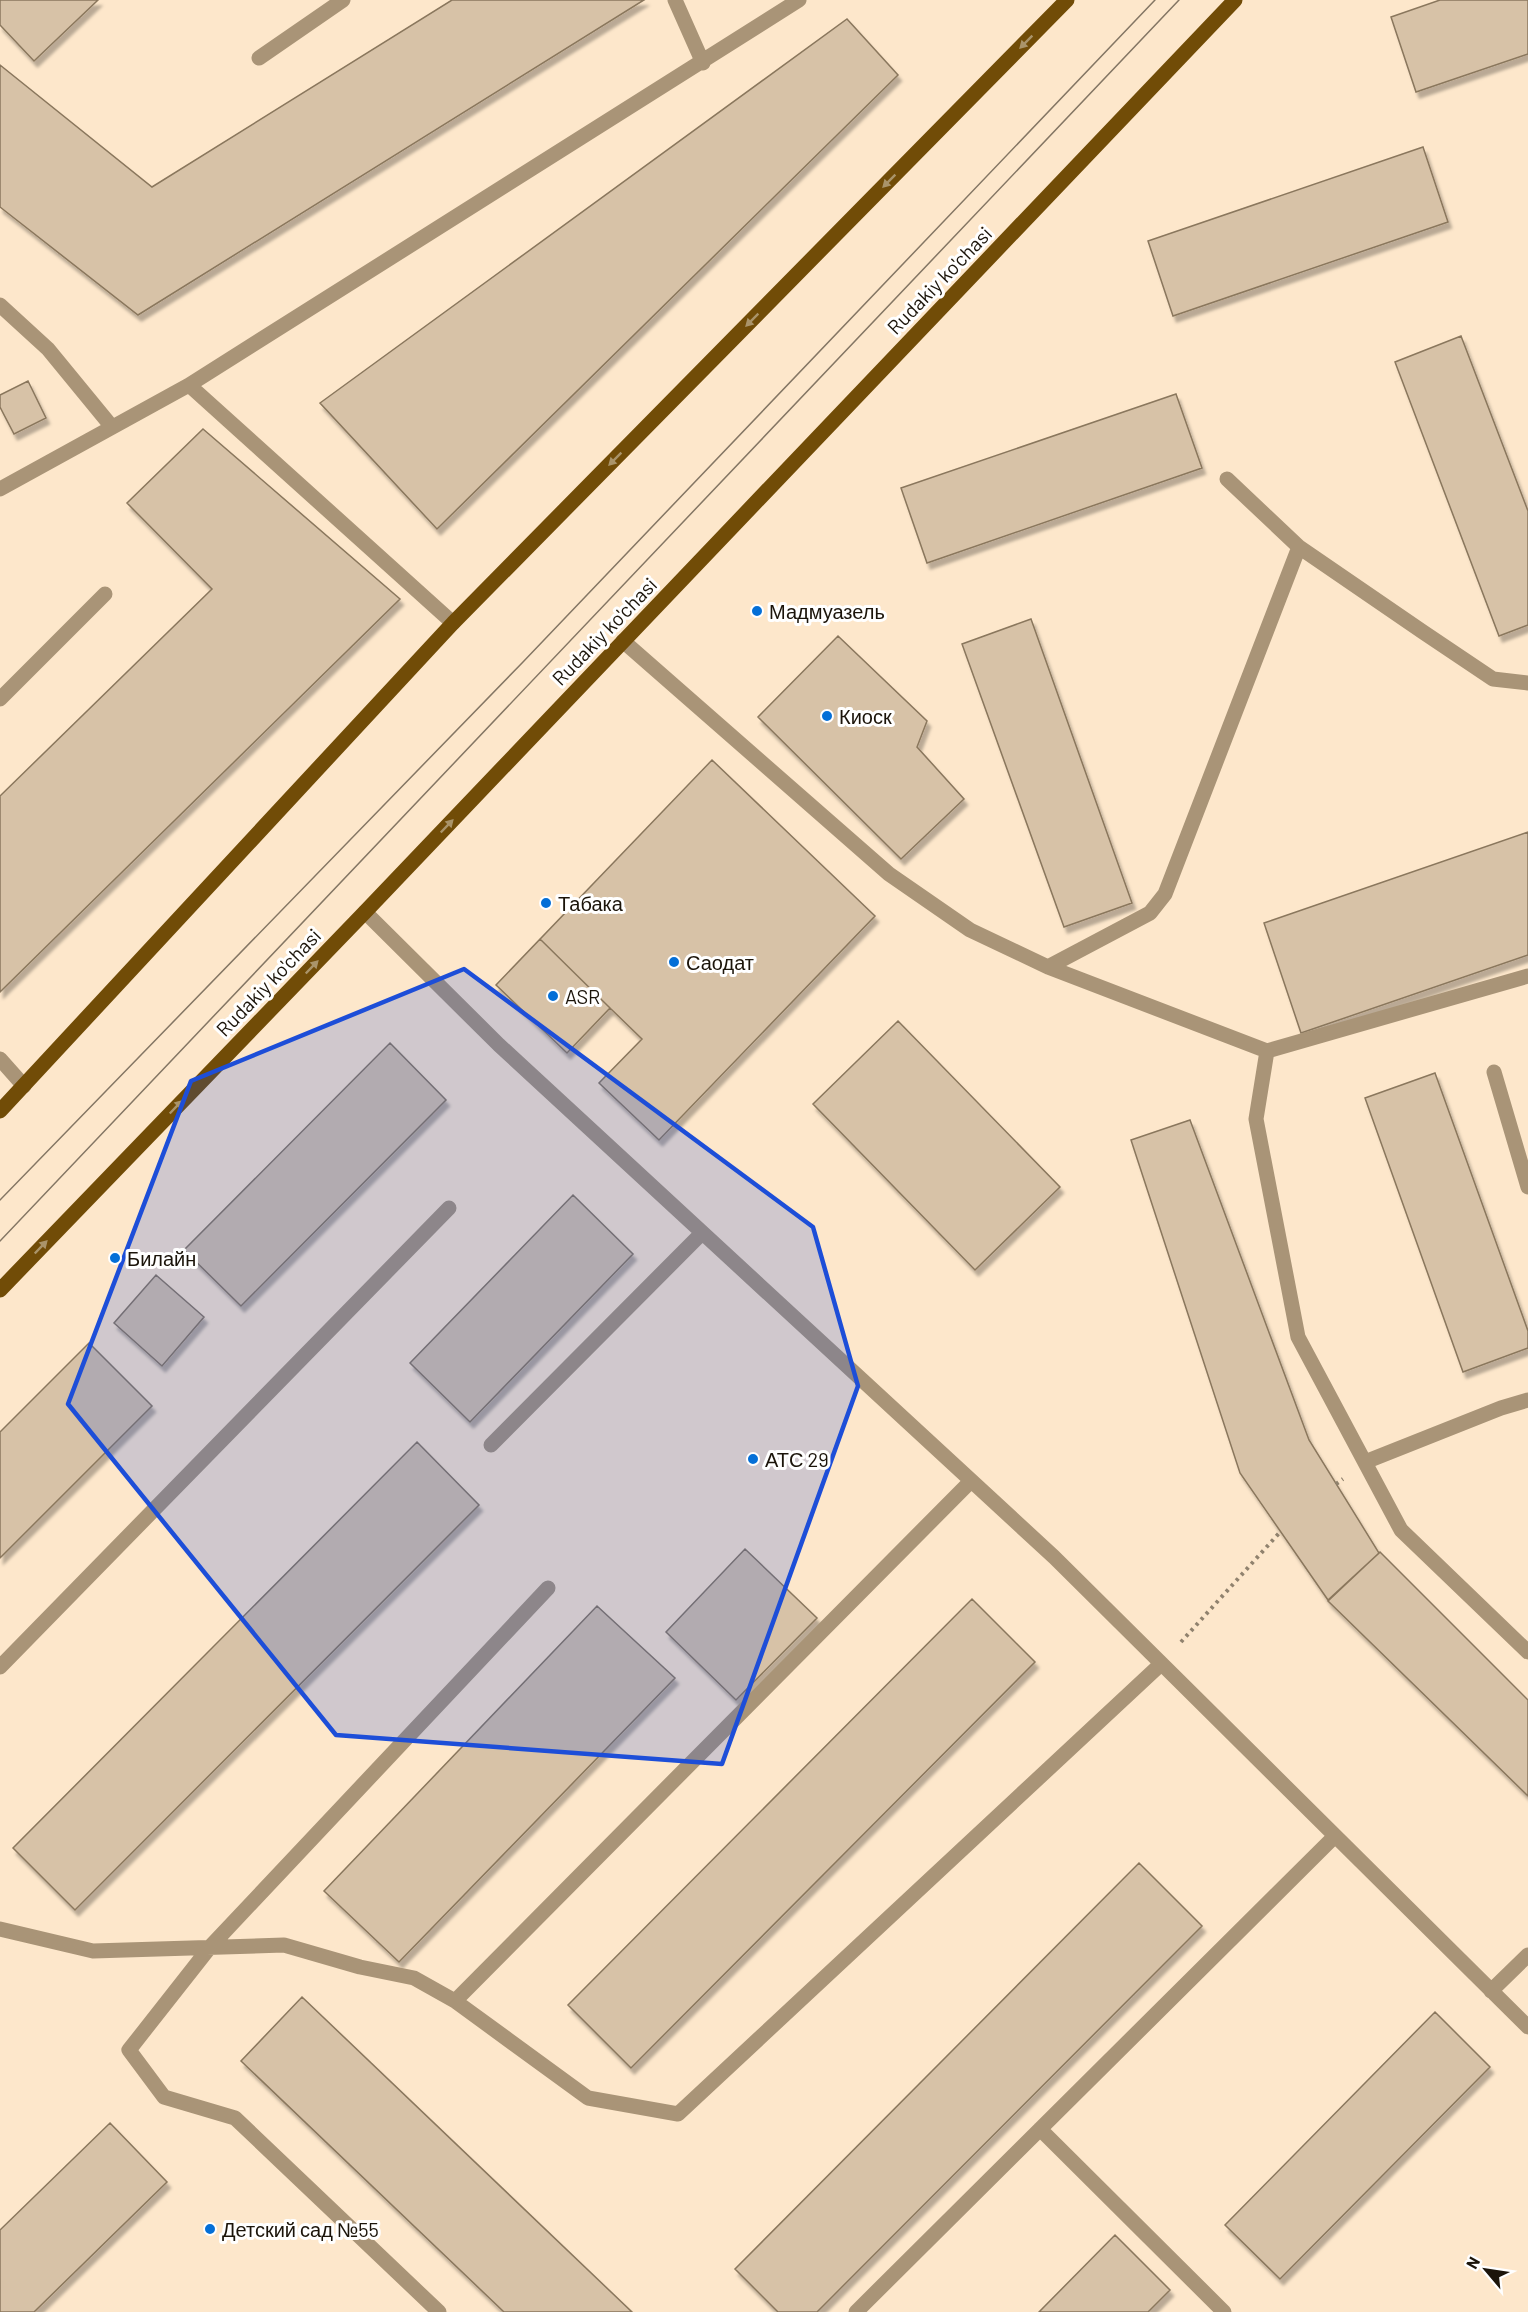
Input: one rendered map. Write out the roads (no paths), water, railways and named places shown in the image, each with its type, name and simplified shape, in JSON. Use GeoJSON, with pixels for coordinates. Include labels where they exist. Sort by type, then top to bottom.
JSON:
{"type":"FeatureCollection","features":[{"type":"Feature","properties":{"kind":"main road"},"geometry":{"type":"LineString","coordinates":[[0,1111],[453,623],[1067,0]]}},
{"type":"Feature","properties":{"kind":"main road","name":"Rudakiy ko'chasi"},"geometry":{"type":"LineString","coordinates":[[0,1290],[365,912],[1235,0]]}},
{"type":"Feature","properties":{"kind":"street"},"geometry":{"type":"LineString","coordinates":[[259,58],[343,0]]}},
{"type":"Feature","properties":{"kind":"street"},"geometry":{"type":"LineString","coordinates":[[675,0],[703,63]]}},
{"type":"Feature","properties":{"kind":"street"},"geometry":{"type":"LineString","coordinates":[[0,489],[189,385],[703,63],[799,0]]}},
{"type":"Feature","properties":{"kind":"street"},"geometry":{"type":"LineString","coordinates":[[0,305],[48,349],[112,427]]}},
{"type":"Feature","properties":{"kind":"street"},"geometry":{"type":"LineString","coordinates":[[189,385],[453,623]]}},
{"type":"Feature","properties":{"kind":"street"},"geometry":{"type":"LineString","coordinates":[[1227,479],[1299,547],[1492,679],[1528,683]]}},
{"type":"Feature","properties":{"kind":"street"},"geometry":{"type":"LineString","coordinates":[[1048,966],[1150,913],[1165,894],[1299,547]]}},
{"type":"Feature","properties":{"kind":"street"},"geometry":{"type":"LineString","coordinates":[[0,699],[105,594]]}},
{"type":"Feature","properties":{"kind":"street"},"geometry":{"type":"LineString","coordinates":[[623,641],[889,874],[970,930],[1048,966],[1267,1052],[1528,976]]}},
{"type":"Feature","properties":{"kind":"street"},"geometry":{"type":"LineString","coordinates":[[365,912],[499,1045],[1054,1557],[1528,2027]]}},
{"type":"Feature","properties":{"kind":"street"},"geometry":{"type":"LineString","coordinates":[[1267,1052],[1256,1119],[1298,1337],[1401,1530],[1528,1652]]}},
{"type":"Feature","properties":{"kind":"street"},"geometry":{"type":"LineString","coordinates":[[0,1059],[24,1086]]}},
{"type":"Feature","properties":{"kind":"street"},"geometry":{"type":"LineString","coordinates":[[1494,1072],[1528,1187]]}},
{"type":"Feature","properties":{"kind":"street"},"geometry":{"type":"LineString","coordinates":[[0,1666],[449,1208]]}},
{"type":"Feature","properties":{"kind":"street"},"geometry":{"type":"LineString","coordinates":[[491,1445],[702,1233]]}},
{"type":"Feature","properties":{"kind":"street"},"geometry":{"type":"LineString","coordinates":[[1365,1462],[1501,1408],[1528,1400]]}},
{"type":"Feature","properties":{"kind":"street"},"geometry":{"type":"LineString","coordinates":[[454,2001],[971,1481]]}},
{"type":"Feature","properties":{"kind":"street"},"geometry":{"type":"LineString","coordinates":[[439,2312],[234,2118],[164,2097],[129,2050],[210,1947],[548,1588]]}},
{"type":"Feature","properties":{"kind":"street"},"geometry":{"type":"LineString","coordinates":[[0,1929],[93,1951],[284,1945],[360,1967],[414,1978],[454,2001],[588,2098],[678,2114],[1161,1664]]}},
{"type":"Feature","properties":{"kind":"street"},"geometry":{"type":"LineString","coordinates":[[856,2312],[1335,1836]]}},
{"type":"Feature","properties":{"kind":"street"},"geometry":{"type":"LineString","coordinates":[[1491,1991],[1528,1955]]}},
{"type":"Feature","properties":{"kind":"street"},"geometry":{"type":"LineString","coordinates":[[1040,2129],[1224,2312]]}},
{"type":"Feature","properties":{"kind":"tram line"},"geometry":{"type":"LineString","coordinates":[[0,1200],[523,662],[1155,0]]}},
{"type":"Feature","properties":{"kind":"tram line"},"geometry":{"type":"LineString","coordinates":[[0,1241],[1179,0]]}},
{"type":"Feature","properties":{"kind":"place","name":"Мадмуазель"},"geometry":{"type":"Point","coordinates":[757,611]}},
{"type":"Feature","properties":{"kind":"place","name":"Киоск"},"geometry":{"type":"Point","coordinates":[827,716]}},
{"type":"Feature","properties":{"kind":"place","name":"Табака"},"geometry":{"type":"Point","coordinates":[546,903]}},
{"type":"Feature","properties":{"kind":"place","name":"Саодат"},"geometry":{"type":"Point","coordinates":[674,962]}},
{"type":"Feature","properties":{"kind":"place","name":"ASR"},"geometry":{"type":"Point","coordinates":[553,996]}},
{"type":"Feature","properties":{"kind":"place","name":"Билайн"},"geometry":{"type":"Point","coordinates":[115,1258]}},
{"type":"Feature","properties":{"kind":"place","name":"АТС 29"},"geometry":{"type":"Point","coordinates":[753,1459]}},
{"type":"Feature","properties":{"kind":"place","name":"Детский сад №55"},"geometry":{"type":"Point","coordinates":[210,2229]}}]}
